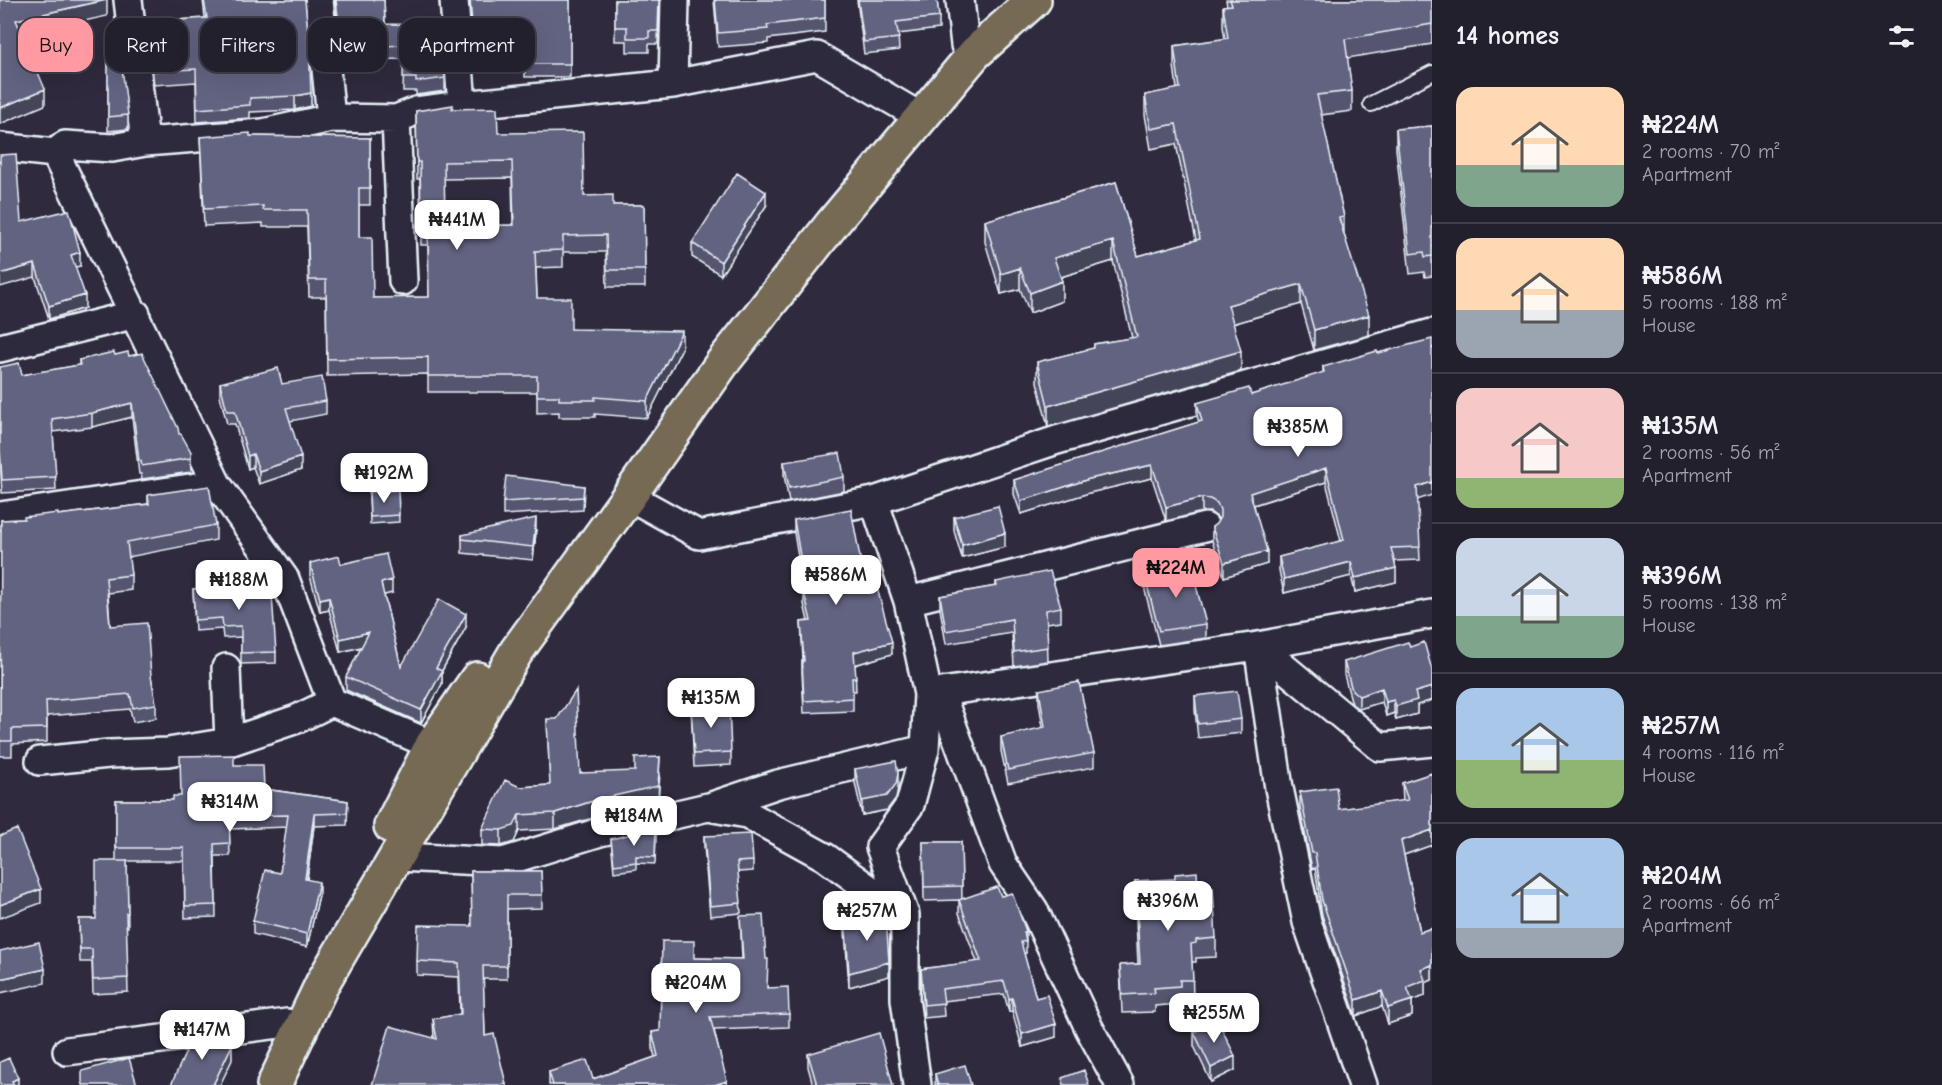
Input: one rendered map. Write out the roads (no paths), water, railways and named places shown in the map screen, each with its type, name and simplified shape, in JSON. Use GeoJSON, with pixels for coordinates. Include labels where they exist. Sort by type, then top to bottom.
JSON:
{"type":"FeatureCollection","features":[{"type":"Feature","properties":{"kind":"main road"},"geometry":{"type":"LineString","coordinates":[[258,1085],[310,976],[396,818],[432,745],[598,502],[619,477],[761,283],[895,121],[909,110],[1007,0]]}},
{"type":"Feature","properties":{"kind":"main road"},"geometry":{"type":"LineString","coordinates":[[274,1085],[323,982],[516,652],[723,363],[832,224],[975,53],[1034,0]]}},
{"type":"Feature","properties":{"kind":"street"},"geometry":{"type":"LineString","coordinates":[[128,0],[145,142]]}},
{"type":"Feature","properties":{"kind":"street"},"geometry":{"type":"LineString","coordinates":[[319,0],[331,118]]}},
{"type":"Feature","properties":{"kind":"street"},"geometry":{"type":"LineString","coordinates":[[454,0],[462,105]]}},
{"type":"Feature","properties":{"kind":"street"},"geometry":{"type":"LineString","coordinates":[[674,84],[675,0]]}},
{"type":"Feature","properties":{"kind":"street"},"geometry":{"type":"LineString","coordinates":[[960,0],[965,45]]}},
{"type":"Feature","properties":{"kind":"street"},"geometry":{"type":"LineString","coordinates":[[0,147],[55,153],[65,145],[112,147],[263,132],[331,118],[396,119],[416,111],[462,105],[674,84],[818,56],[909,110]]}},
{"type":"Feature","properties":{"kind":"street"},"geometry":{"type":"LineString","coordinates":[[396,119],[403,281]]}},
{"type":"Feature","properties":{"kind":"street"},"geometry":{"type":"LineString","coordinates":[[55,153],[136,314],[217,484],[285,579],[332,702],[432,745]]}},
{"type":"Feature","properties":{"kind":"street"},"geometry":{"type":"LineString","coordinates":[[0,348],[136,314]]}},
{"type":"Feature","properties":{"kind":"street"},"geometry":{"type":"LineString","coordinates":[[629,496],[699,535],[874,501],[1057,440],[1432,333]]}},
{"type":"Feature","properties":{"kind":"street"},"geometry":{"type":"LineString","coordinates":[[0,516],[217,484]]}},
{"type":"Feature","properties":{"kind":"street"},"geometry":{"type":"LineString","coordinates":[[874,501],[908,601],[928,694],[925,749],[910,805],[880,847],[905,915],[905,999],[917,1085]]}},
{"type":"Feature","properties":{"kind":"street"},"geometry":{"type":"LineString","coordinates":[[908,601],[1205,526]]}},
{"type":"Feature","properties":{"kind":"street"},"geometry":{"type":"LineString","coordinates":[[928,694],[1258,646],[1432,615]]}},
{"type":"Feature","properties":{"kind":"street"},"geometry":{"type":"LineString","coordinates":[[1258,646],[1380,747],[1432,742]]}},
{"type":"Feature","properties":{"kind":"street"},"geometry":{"type":"LineString","coordinates":[[1258,646],[1279,788],[1307,922],[1363,1085]]}},
{"type":"Feature","properties":{"kind":"street"},"geometry":{"type":"LineString","coordinates":[[226,668],[229,742]]}},
{"type":"Feature","properties":{"kind":"street"},"geometry":{"type":"LineString","coordinates":[[928,694],[946,708],[1003,864],[1034,910],[1089,1028],[1120,1085]]}},
{"type":"Feature","properties":{"kind":"street"},"geometry":{"type":"LineString","coordinates":[[40,761],[109,754],[168,752],[229,742],[297,719],[332,702]]}},
{"type":"Feature","properties":{"kind":"street"},"geometry":{"type":"LineString","coordinates":[[398,857],[503,862],[600,832],[708,807],[778,784],[925,749]]}},
{"type":"Feature","properties":{"kind":"street"},"geometry":{"type":"LineString","coordinates":[[708,807],[747,814],[825,856],[905,915]]}},
{"type":"Feature","properties":{"kind":"street"},"geometry":{"type":"LineString","coordinates":[[67,1051],[287,1023]]}},
{"type":"Feature","properties":{"kind":"lane"},"geometry":{"type":"LineString","coordinates":[[1371,104],[1432,73]]}}]}
